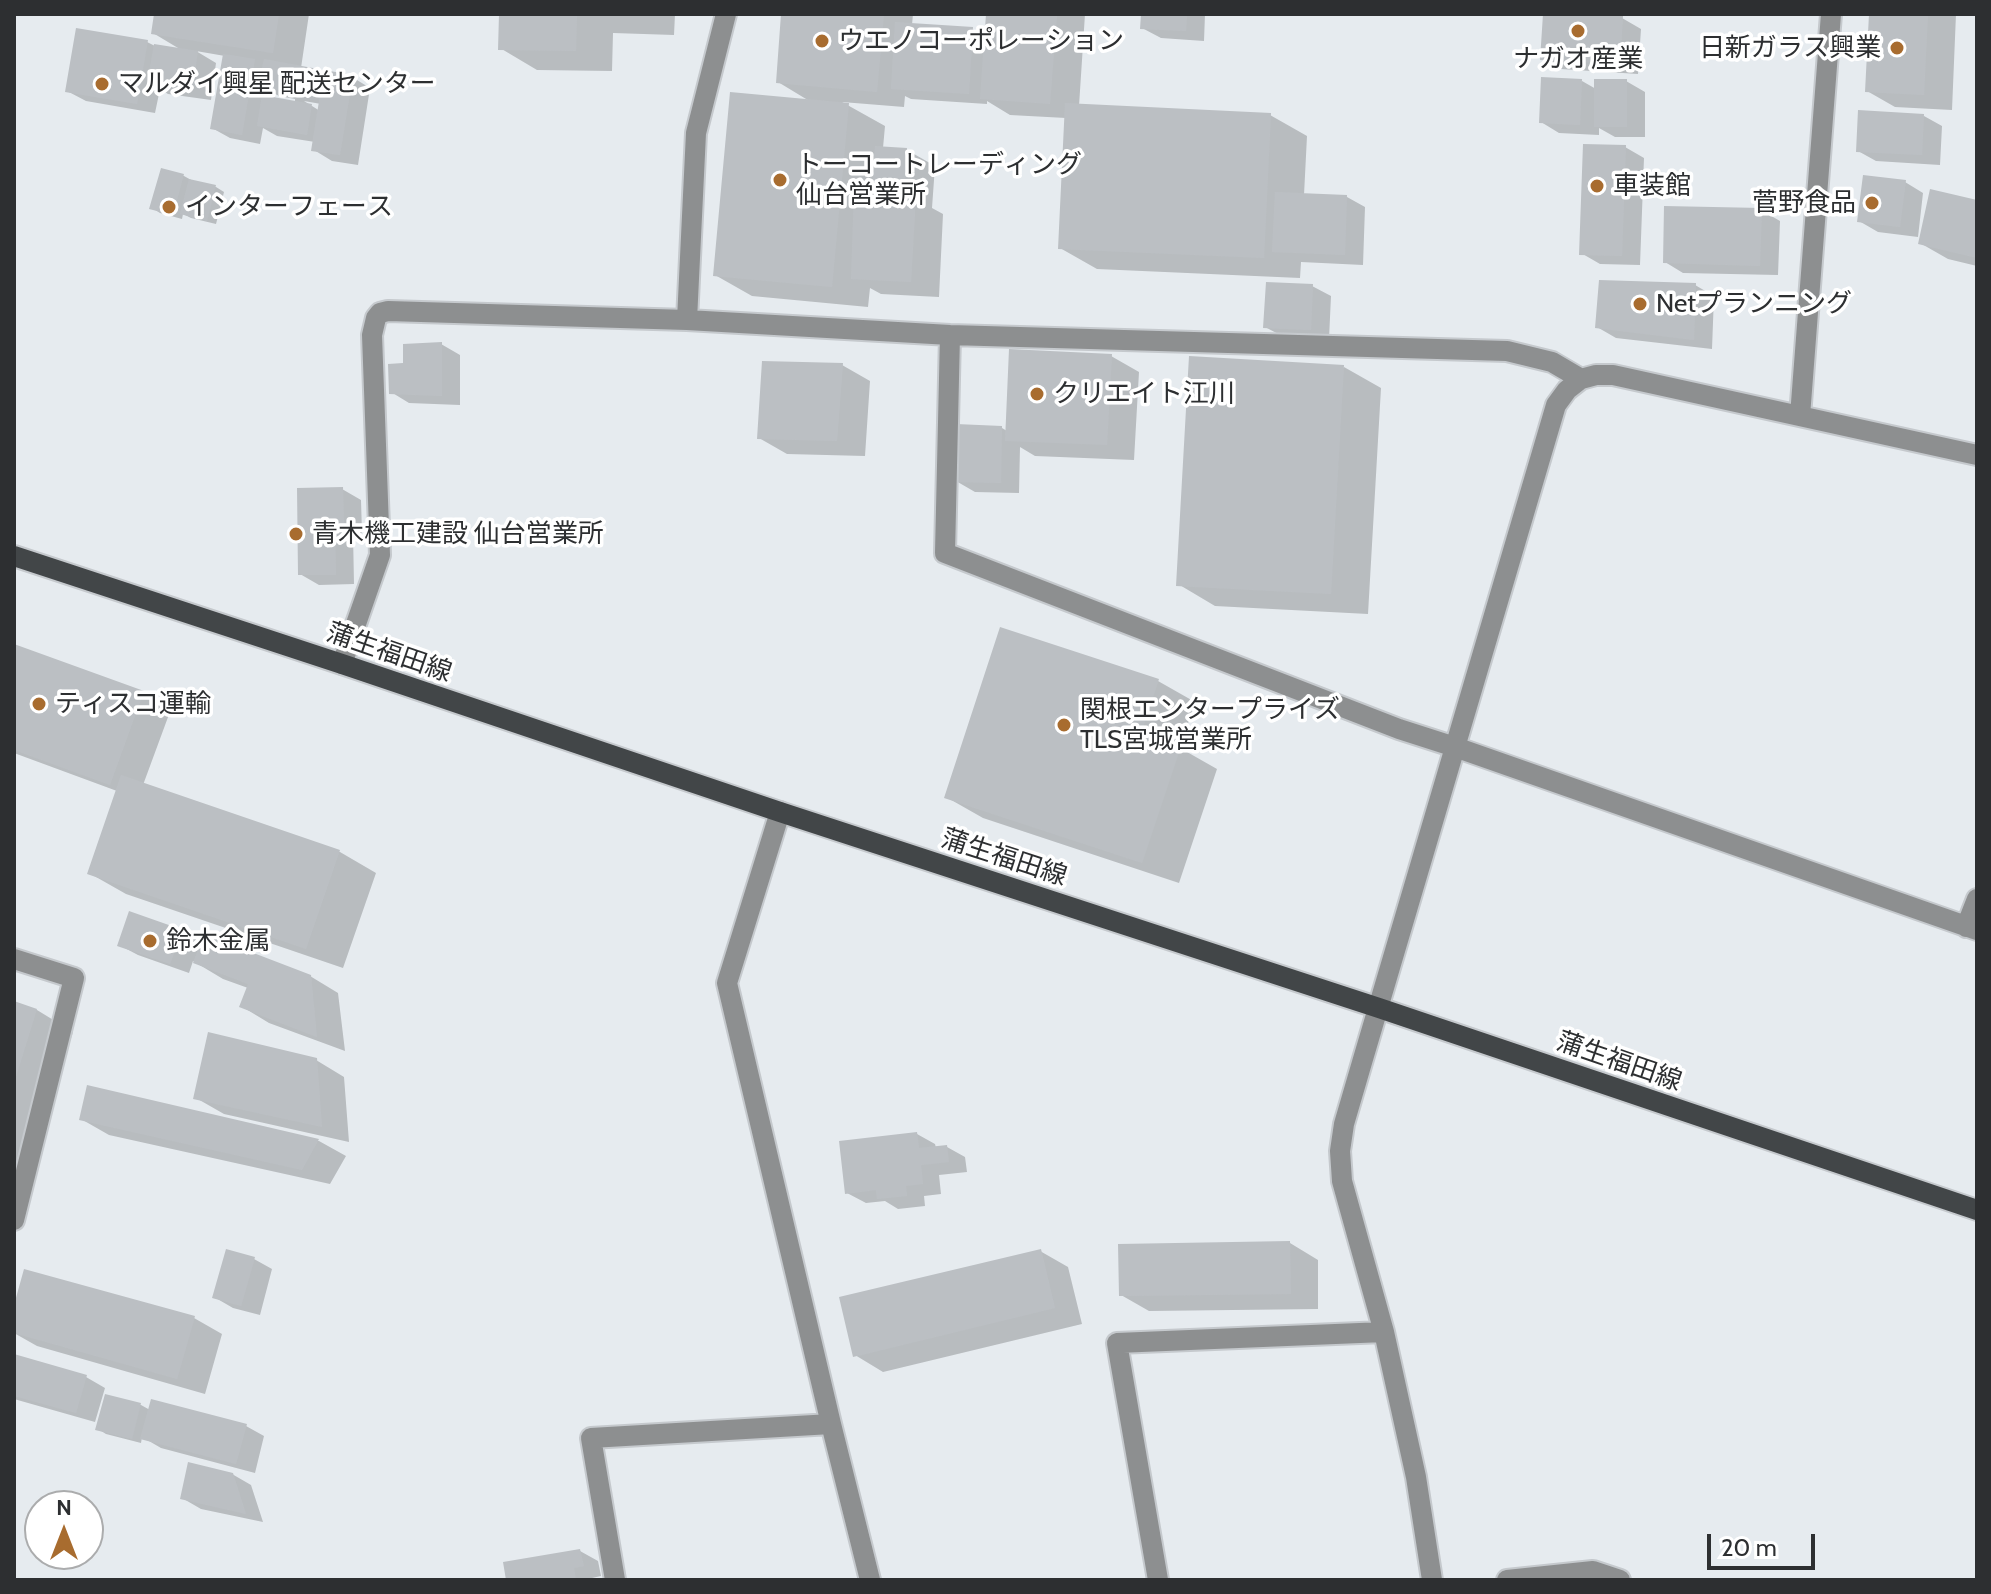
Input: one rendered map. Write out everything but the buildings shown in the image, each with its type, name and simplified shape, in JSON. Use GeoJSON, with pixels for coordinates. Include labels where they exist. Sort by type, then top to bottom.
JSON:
{"type":"FeatureCollection","features":[{"type":"Feature","properties":{"kind":"main road","name":"蒲生福田線"},"geometry":{"type":"LineString","coordinates":[[14,556],[1379,1008],[1977,1210]]}},
{"type":"Feature","properties":{"kind":"street"},"geometry":{"type":"LineString","coordinates":[[687,320],[696,133],[726,14]]}},
{"type":"Feature","properties":{"kind":"street"},"geometry":{"type":"LineString","coordinates":[[1800,416],[1831,14]]}},
{"type":"Feature","properties":{"kind":"street"},"geometry":{"type":"LineString","coordinates":[[342,664],[380,555],[372,335],[373,324],[380,313],[397,310],[687,320],[950,335],[1507,351],[1552,362],[1581,379]]}},
{"type":"Feature","properties":{"kind":"street"},"geometry":{"type":"LineString","coordinates":[[950,335],[945,553],[1399,729],[1972,928],[1977,899]]}},
{"type":"Feature","properties":{"kind":"street"},"geometry":{"type":"LineString","coordinates":[[1432,1580],[1416,1477],[1384,1332],[1342,1181],[1340,1151],[1344,1124],[1556,405],[1567,390],[1581,379],[1613,375],[1977,455]]}},
{"type":"Feature","properties":{"kind":"street"},"geometry":{"type":"LineString","coordinates":[[780,812],[727,983],[870,1580]]}},
{"type":"Feature","properties":{"kind":"street"},"geometry":{"type":"LineString","coordinates":[[14,959],[74,978],[14,1220]]}},
{"type":"Feature","properties":{"kind":"street"},"geometry":{"type":"LineString","coordinates":[[1158,1580],[1117,1343],[1384,1332]]}},
{"type":"Feature","properties":{"kind":"street"},"geometry":{"type":"LineString","coordinates":[[615,1580],[591,1438],[831,1424]]}},
{"type":"Feature","properties":{"kind":"street"},"geometry":{"type":"LineString","coordinates":[[1507,1580],[1593,1571],[1620,1580]]}},
{"type":"Feature","properties":{"kind":"place","name":"ナガオ産業"},"geometry":{"type":"Point","coordinates":[1578,31]}},
{"type":"Feature","properties":{"kind":"place","name":"ウエノコーポレーション"},"geometry":{"type":"Point","coordinates":[822,41]}},
{"type":"Feature","properties":{"kind":"place","name":"日新ガラス興業"},"geometry":{"type":"Point","coordinates":[1897,48]}},
{"type":"Feature","properties":{"kind":"place","name":"マルダイ興星 配送センター"},"geometry":{"type":"Point","coordinates":[102,84]}},
{"type":"Feature","properties":{"kind":"place","name":"トーコートレーディング 仙台営業所"},"geometry":{"type":"Point","coordinates":[780,180]}},
{"type":"Feature","properties":{"kind":"place","name":"車装館"},"geometry":{"type":"Point","coordinates":[1597,186]}},
{"type":"Feature","properties":{"kind":"place","name":"菅野食品"},"geometry":{"type":"Point","coordinates":[1872,203]}},
{"type":"Feature","properties":{"kind":"place","name":"インターフェース"},"geometry":{"type":"Point","coordinates":[169,207]}},
{"type":"Feature","properties":{"kind":"place","name":"Netプランニング"},"geometry":{"type":"Point","coordinates":[1640,304]}},
{"type":"Feature","properties":{"kind":"place","name":"クリエイト江川"},"geometry":{"type":"Point","coordinates":[1037,394]}},
{"type":"Feature","properties":{"kind":"place","name":"青木機工建設 仙台営業所"},"geometry":{"type":"Point","coordinates":[296,534]}},
{"type":"Feature","properties":{"kind":"place","name":"ティスコ運輸"},"geometry":{"type":"Point","coordinates":[39,704]}},
{"type":"Feature","properties":{"kind":"place","name":"関根エンタープライズ TLS宮城営業所"},"geometry":{"type":"Point","coordinates":[1064,725]}},
{"type":"Feature","properties":{"kind":"place","name":"鈴木金属"},"geometry":{"type":"Point","coordinates":[150,941]}}]}
